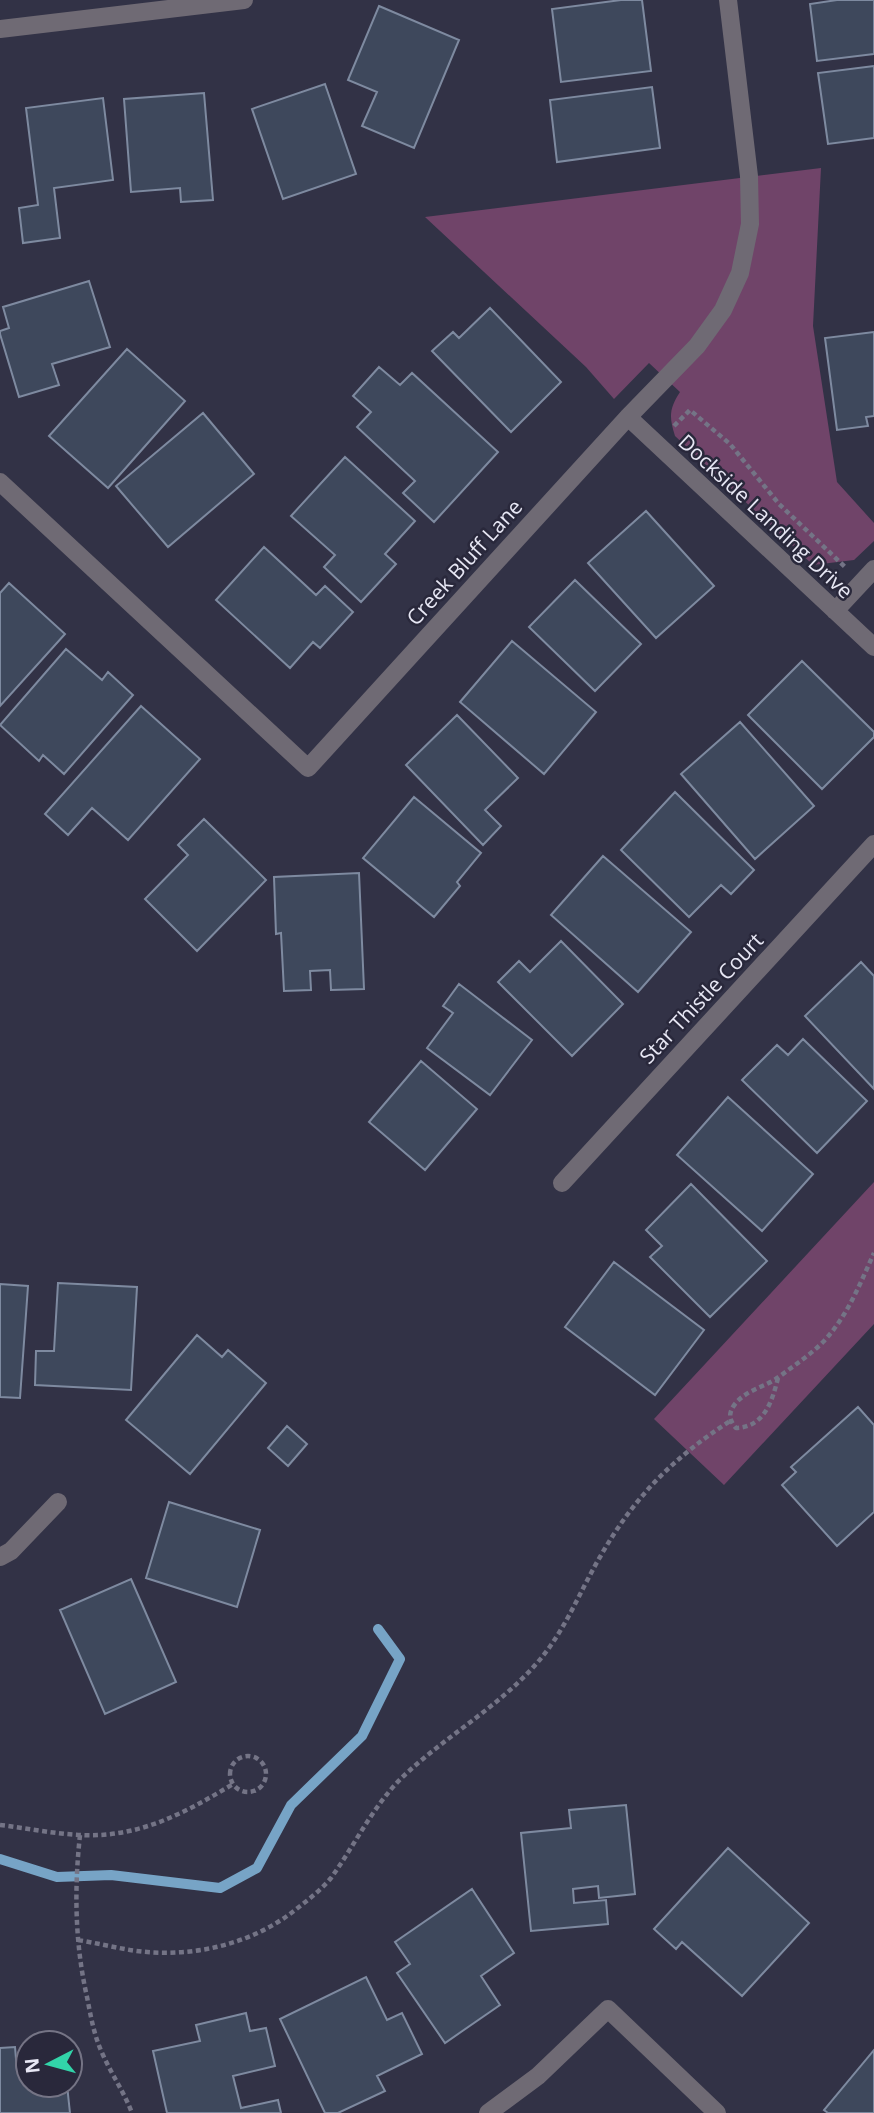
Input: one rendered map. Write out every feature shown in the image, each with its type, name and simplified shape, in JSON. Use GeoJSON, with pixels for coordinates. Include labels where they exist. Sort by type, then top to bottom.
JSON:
{"type":"FeatureCollection","features":[{"type":"Feature","properties":{"kind":"street"},"geometry":{"type":"LineString","coordinates":[[0,29],[244,0]]}},
{"type":"Feature","properties":{"kind":"street","name":"Creek Bluff Lane"},"geometry":{"type":"LineString","coordinates":[[0,482],[308,768],[628,417],[698,346],[723,310],[740,273],[750,224],[749,176],[728,0]]}},
{"type":"Feature","properties":{"kind":"street","name":"Dockside Landing Drive"},"geometry":{"type":"LineString","coordinates":[[628,417],[874,647]]}},
{"type":"Feature","properties":{"kind":"street"},"geometry":{"type":"LineString","coordinates":[[835,611],[868,576]]}},
{"type":"Feature","properties":{"kind":"street","name":"Star Thistle Court"},"geometry":{"type":"LineString","coordinates":[[562,1184],[874,844]]}},
{"type":"Feature","properties":{"kind":"street"},"geometry":{"type":"LineString","coordinates":[[0,1558],[11,1551],[58,1502]]}},
{"type":"Feature","properties":{"kind":"street"},"geometry":{"type":"LineString","coordinates":[[488,2113],[538,2076],[608,2009],[717,2113]]}},
{"type":"Feature","properties":{"kind":"path"},"geometry":{"type":"LineString","coordinates":[[656,443],[690,410],[730,444],[779,504],[868,576]]}},
{"type":"Feature","properties":{"kind":"path"},"geometry":{"type":"LineString","coordinates":[[778,1378],[774,1396],[758,1422],[747,1428],[736,1428],[730,1421],[735,1404],[754,1389],[778,1378],[825,1340],[856,1293],[874,1253]]}},
{"type":"Feature","properties":{"kind":"path"},"geometry":{"type":"LineString","coordinates":[[78,1940],[132,1951],[193,1950],[244,1940],[290,1914],[328,1881],[372,1813],[396,1783],[510,1689],[541,1659],[630,1510],[659,1475],[730,1421]]}},
{"type":"Feature","properties":{"kind":"path"},"geometry":{"type":"LineString","coordinates":[[254,1757],[264,1766],[265,1782],[256,1791],[243,1792],[233,1784],[230,1772],[241,1758],[254,1757]]}},
{"type":"Feature","properties":{"kind":"path"},"geometry":{"type":"LineString","coordinates":[[0,1825],[80,1835],[120,1834],[173,1818],[233,1784]]}},
{"type":"Feature","properties":{"kind":"path"},"geometry":{"type":"LineString","coordinates":[[80,1835],[77,1889],[81,1973],[94,2032],[132,2113]]}},
{"type":"Feature","properties":{"kind":"shaded area"},"geometry":{"type":"Polygon","coordinates":[[[821,168],[813,326],[837,482],[874,523],[874,541],[854,560],[813,565],[675,436],[671,413],[680,392],[649,363],[614,399],[586,367],[425,217],[821,168]]]}},
{"type":"Feature","properties":{"kind":"shaded area"},"geometry":{"type":"Polygon","coordinates":[[[874,1182],[874,1324],[724,1485],[654,1419],[874,1182]]]}},
{"type":"Feature","properties":{"kind":"building"},"geometry":{"type":"Polygon","coordinates":[[[642,0],[651,71],[561,82],[552,9],[642,0]]]}},
{"type":"Feature","properties":{"kind":"building"},"geometry":{"type":"Polygon","coordinates":[[[837,0],[874,0],[874,54],[817,61],[810,4],[837,0]]]}},
{"type":"Feature","properties":{"kind":"building"},"geometry":{"type":"Polygon","coordinates":[[[379,6],[459,40],[414,148],[362,126],[377,92],[348,80],[379,6]]]}},
{"type":"Feature","properties":{"kind":"building"},"geometry":{"type":"Polygon","coordinates":[[[874,66],[874,138],[828,144],[818,73],[874,66]]]}},
{"type":"Feature","properties":{"kind":"building"},"geometry":{"type":"Polygon","coordinates":[[[325,84],[356,174],[283,199],[252,109],[325,84]]]}},
{"type":"Feature","properties":{"kind":"building"},"geometry":{"type":"Polygon","coordinates":[[[652,87],[660,148],[557,162],[550,100],[652,87]]]}},
{"type":"Feature","properties":{"kind":"building"},"geometry":{"type":"Polygon","coordinates":[[[204,93],[213,200],[181,202],[180,188],[131,192],[124,99],[204,93]]]}},
{"type":"Feature","properties":{"kind":"building"},"geometry":{"type":"Polygon","coordinates":[[[103,98],[113,180],[54,188],[60,238],[23,243],[19,208],[38,205],[26,108],[103,98]]]}},
{"type":"Feature","properties":{"kind":"building"},"geometry":{"type":"Polygon","coordinates":[[[89,281],[110,347],[52,364],[59,385],[19,397],[0,334],[0,331],[9,328],[3,307],[89,281]]]}},
{"type":"Feature","properties":{"kind":"building"},"geometry":{"type":"Polygon","coordinates":[[[490,308],[561,382],[511,432],[432,351],[453,332],[459,338],[490,308]]]}},
{"type":"Feature","properties":{"kind":"building"},"geometry":{"type":"Polygon","coordinates":[[[874,332],[874,416],[866,417],[868,426],[837,430],[825,338],[874,332]]]}},
{"type":"Feature","properties":{"kind":"building"},"geometry":{"type":"Polygon","coordinates":[[[127,349],[185,401],[108,488],[49,436],[127,349]]]}},
{"type":"Feature","properties":{"kind":"building"},"geometry":{"type":"Polygon","coordinates":[[[379,367],[400,385],[412,373],[498,452],[434,522],[403,493],[415,481],[357,427],[371,412],[353,396],[379,367]]]}},
{"type":"Feature","properties":{"kind":"building"},"geometry":{"type":"Polygon","coordinates":[[[203,413],[254,474],[168,547],[116,486],[203,413]]]}},
{"type":"Feature","properties":{"kind":"building"},"geometry":{"type":"Polygon","coordinates":[[[345,457],[415,521],[385,554],[396,564],[361,602],[324,567],[335,555],[291,516],[345,457]]]}},
{"type":"Feature","properties":{"kind":"building"},"geometry":{"type":"Polygon","coordinates":[[[646,511],[714,586],[656,638],[588,563],[646,511]]]}},
{"type":"Feature","properties":{"kind":"building"},"geometry":{"type":"Polygon","coordinates":[[[264,547],[316,595],[325,586],[353,612],[320,648],[313,642],[290,668],[216,600],[264,547]]]}},
{"type":"Feature","properties":{"kind":"building"},"geometry":{"type":"Polygon","coordinates":[[[575,580],[641,644],[595,691],[529,627],[575,580]]]}},
{"type":"Feature","properties":{"kind":"building"},"geometry":{"type":"Polygon","coordinates":[[[9,583],[65,634],[0,706],[0,593],[9,583]]]}},
{"type":"Feature","properties":{"kind":"building"},"geometry":{"type":"Polygon","coordinates":[[[512,641],[596,712],[544,774],[460,702],[512,641]]]}},
{"type":"Feature","properties":{"kind":"building"},"geometry":{"type":"Polygon","coordinates":[[[66,649],[102,680],[108,672],[133,695],[64,774],[43,755],[39,761],[0,725],[66,649]]]}},
{"type":"Feature","properties":{"kind":"building"},"geometry":{"type":"Polygon","coordinates":[[[802,661],[874,732],[874,737],[822,789],[748,715],[802,661]]]}},
{"type":"Feature","properties":{"kind":"building"},"geometry":{"type":"Polygon","coordinates":[[[141,706],[200,759],[128,840],[92,808],[68,835],[45,814],[141,706]]]}},
{"type":"Feature","properties":{"kind":"building"},"geometry":{"type":"Polygon","coordinates":[[[457,715],[518,778],[485,810],[501,826],[483,845],[406,765],[457,715]]]}},
{"type":"Feature","properties":{"kind":"building"},"geometry":{"type":"Polygon","coordinates":[[[740,722],[814,806],[755,859],[681,774],[740,722]]]}},
{"type":"Feature","properties":{"kind":"building"},"geometry":{"type":"Polygon","coordinates":[[[675,792],[754,870],[731,894],[721,885],[689,917],[621,850],[675,792]]]}},
{"type":"Feature","properties":{"kind":"building"},"geometry":{"type":"Polygon","coordinates":[[[414,797],[481,853],[457,882],[460,886],[434,917],[363,858],[414,797]]]}},
{"type":"Feature","properties":{"kind":"building"},"geometry":{"type":"Polygon","coordinates":[[[204,819],[266,880],[197,951],[145,899],[188,855],[178,845],[204,819]]]}},
{"type":"Feature","properties":{"kind":"building"},"geometry":{"type":"Polygon","coordinates":[[[603,856],[691,932],[638,992],[551,915],[603,856]]]}},
{"type":"Feature","properties":{"kind":"building"},"geometry":{"type":"Polygon","coordinates":[[[359,873],[364,989],[331,990],[330,970],[310,971],[311,990],[284,991],[281,933],[276,934],[274,877],[359,873]]]}},
{"type":"Feature","properties":{"kind":"building"},"geometry":{"type":"Polygon","coordinates":[[[561,941],[623,1004],[572,1056],[498,982],[519,961],[530,972],[561,941]]]}},
{"type":"Feature","properties":{"kind":"building"},"geometry":{"type":"Polygon","coordinates":[[[861,962],[874,976],[874,1089],[805,1016],[861,962]]]}},
{"type":"Feature","properties":{"kind":"building"},"geometry":{"type":"Polygon","coordinates":[[[459,984],[532,1040],[490,1095],[427,1048],[453,1013],[443,1006],[459,984]]]}},
{"type":"Feature","properties":{"kind":"building"},"geometry":{"type":"Polygon","coordinates":[[[803,1039],[867,1101],[817,1153],[742,1080],[777,1045],[788,1055],[803,1039]]]}},
{"type":"Feature","properties":{"kind":"building"},"geometry":{"type":"Polygon","coordinates":[[[421,1061],[477,1109],[425,1170],[369,1122],[421,1061]]]}},
{"type":"Feature","properties":{"kind":"building"},"geometry":{"type":"Polygon","coordinates":[[[728,1097],[813,1174],[762,1231],[677,1155],[728,1097]]]}},
{"type":"Feature","properties":{"kind":"building"},"geometry":{"type":"Polygon","coordinates":[[[691,1184],[767,1261],[710,1317],[650,1257],[662,1246],[646,1230],[691,1184]]]}},
{"type":"Feature","properties":{"kind":"building"},"geometry":{"type":"Polygon","coordinates":[[[614,1262],[704,1330],[655,1395],[565,1327],[614,1262]]]}},
{"type":"Feature","properties":{"kind":"building"},"geometry":{"type":"Polygon","coordinates":[[[58,1283],[137,1287],[131,1390],[35,1385],[36,1351],[54,1351],[58,1283]]]}},
{"type":"Feature","properties":{"kind":"building"},"geometry":{"type":"Polygon","coordinates":[[[0,1284],[28,1286],[20,1398],[0,1397],[0,1284]]]}},
{"type":"Feature","properties":{"kind":"building"},"geometry":{"type":"Polygon","coordinates":[[[197,1335],[222,1357],[228,1350],[266,1383],[190,1474],[126,1420],[197,1335]]]}},
{"type":"Feature","properties":{"kind":"building"},"geometry":{"type":"Polygon","coordinates":[[[858,1407],[874,1425],[874,1512],[837,1546],[782,1485],[796,1472],[791,1467],[858,1407]]]}},
{"type":"Feature","properties":{"kind":"building"},"geometry":{"type":"Polygon","coordinates":[[[287,1426],[307,1444],[288,1466],[268,1448],[287,1426]]]}},
{"type":"Feature","properties":{"kind":"building"},"geometry":{"type":"Polygon","coordinates":[[[169,1502],[260,1530],[237,1607],[146,1578],[169,1502]]]}},
{"type":"Feature","properties":{"kind":"building"},"geometry":{"type":"Polygon","coordinates":[[[131,1579],[176,1682],[105,1714],[60,1610],[131,1579]]]}},
{"type":"Feature","properties":{"kind":"building"},"geometry":{"type":"Polygon","coordinates":[[[626,1805],[635,1894],[599,1898],[598,1886],[573,1889],[574,1903],[606,1900],[608,1924],[531,1931],[521,1833],[571,1828],[569,1810],[626,1805]]]}},
{"type":"Feature","properties":{"kind":"building"},"geometry":{"type":"Polygon","coordinates":[[[728,1848],[809,1923],[742,1996],[682,1942],[676,1949],[654,1929],[728,1848]]]}},
{"type":"Feature","properties":{"kind":"building"},"geometry":{"type":"Polygon","coordinates":[[[472,1889],[514,1953],[481,1976],[500,2005],[445,2043],[397,1973],[410,1964],[395,1942],[472,1889]]]}},
{"type":"Feature","properties":{"kind":"building"},"geometry":{"type":"Polygon","coordinates":[[[366,1977],[387,2020],[402,2013],[422,2054],[377,2076],[385,2091],[338,2113],[325,2113],[280,2019],[366,1977]]]}},
{"type":"Feature","properties":{"kind":"building"},"geometry":{"type":"Polygon","coordinates":[[[246,2013],[250,2031],[266,2028],[275,2066],[233,2076],[241,2108],[278,2100],[281,2113],[167,2113],[153,2051],[200,2041],[196,2025],[246,2013]]]}},
{"type":"Feature","properties":{"kind":"building"},"geometry":{"type":"Polygon","coordinates":[[[14,2047],[14,2099],[68,2099],[70,2113],[0,2113],[0,2048],[14,2047]]]}},
{"type":"Feature","properties":{"kind":"building"},"geometry":{"type":"Polygon","coordinates":[[[874,2050],[874,2113],[828,2113],[824,2110],[874,2050]]]}},
{"type":"Feature","properties":{"kind":"waterway"},"geometry":{"type":"LineString","coordinates":[[0,1859],[57,1877],[111,1875],[220,1888],[257,1868],[291,1805],[362,1736],[400,1659],[378,1629]]}}]}
